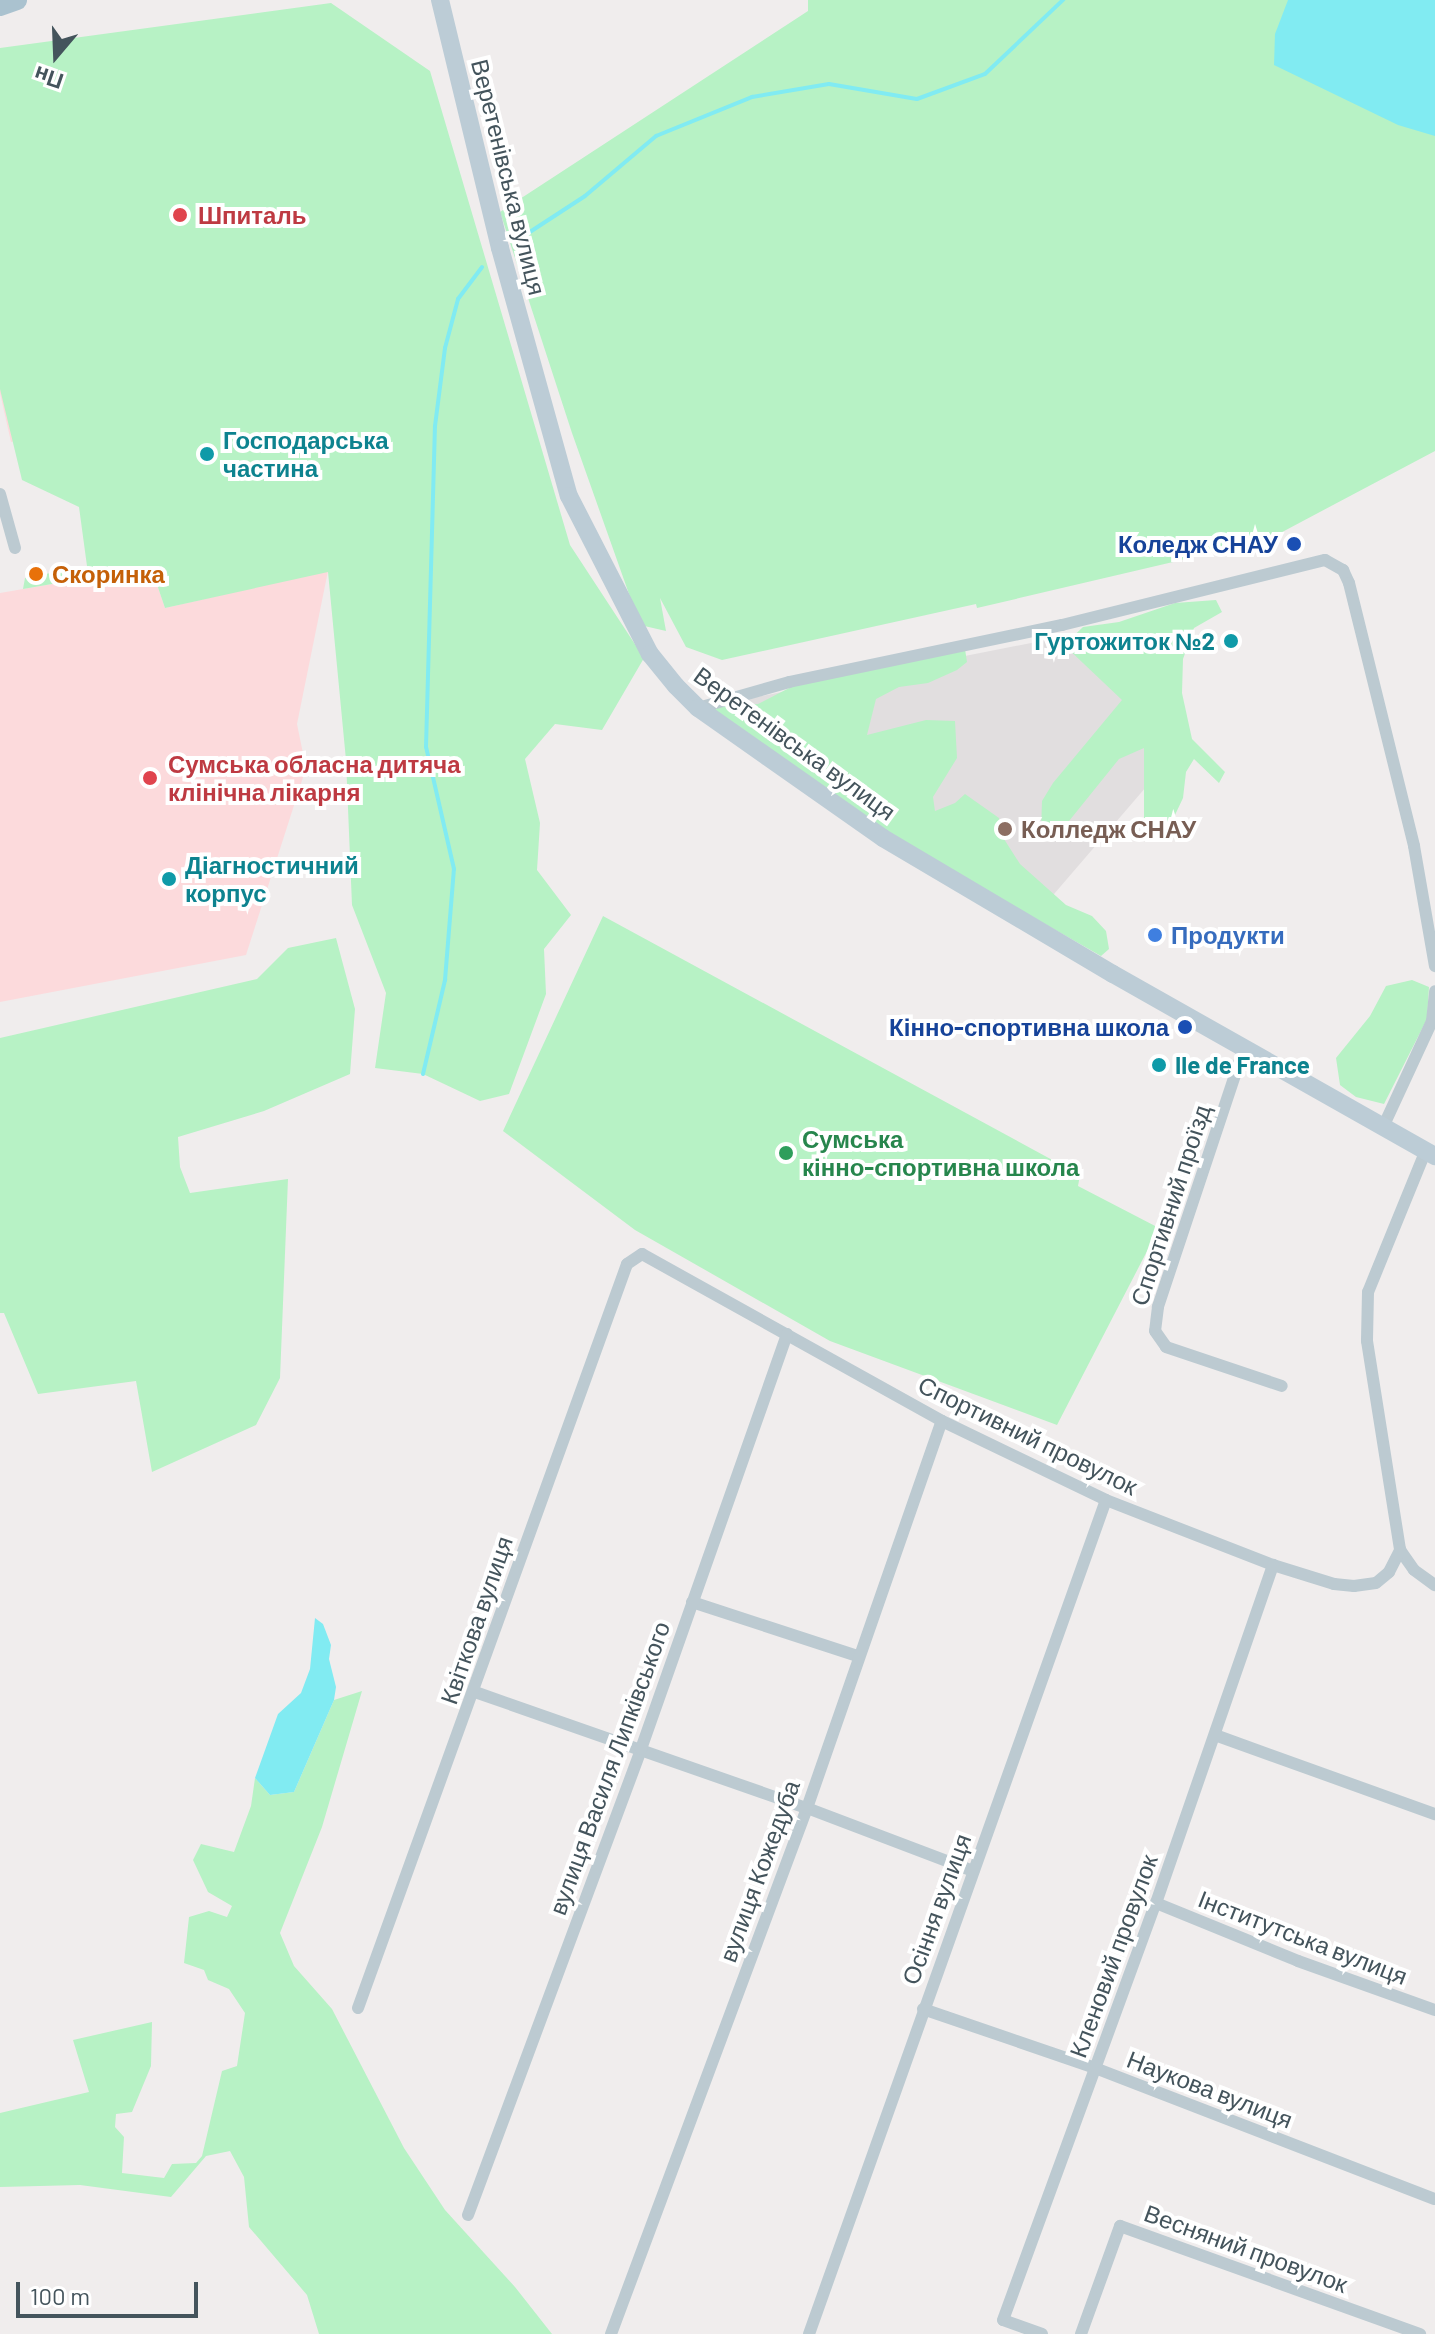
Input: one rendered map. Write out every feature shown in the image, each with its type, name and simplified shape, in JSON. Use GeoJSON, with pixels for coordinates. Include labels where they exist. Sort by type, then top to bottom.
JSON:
{"type":"FeatureCollection","features":[{"type":"Feature","properties":{"kind":"main road"},"geometry":{"type":"LineString","coordinates":[[0,6],[17,0]]}},
{"type":"Feature","properties":{"kind":"street","name":"Веретенівська вулиця"},"geometry":{"type":"LineString","coordinates":[[440,0],[500,248],[569,496],[650,654],[698,708],[883,838],[1430,1153]]}},
{"type":"Feature","properties":{"kind":"street"},"geometry":{"type":"LineString","coordinates":[[0,494],[15,548]]}},
{"type":"Feature","properties":{"kind":"street"},"geometry":{"type":"LineString","coordinates":[[698,708],[789,682],[1062,625],[1325,560],[1343,570],[1349,583],[1410,830],[1435,966]]}},
{"type":"Feature","properties":{"kind":"street"},"geometry":{"type":"LineString","coordinates":[[1384,1125],[1432,1021],[1435,991]]}},
{"type":"Feature","properties":{"kind":"street","name":"Спортивний проїзд"},"geometry":{"type":"LineString","coordinates":[[1244,1048],[1158,1307],[1155,1331],[1166,1347],[1282,1386]]}},
{"type":"Feature","properties":{"kind":"street"},"geometry":{"type":"LineString","coordinates":[[1430,1153],[1368,1292],[1367,1341],[1400,1550],[1414,1570],[1435,1585]]}},
{"type":"Feature","properties":{"kind":"street","name":"Спортивний провулок"},"geometry":{"type":"LineString","coordinates":[[642,1254],[942,1421],[1106,1500],[1273,1565],[1334,1584],[1354,1586],[1376,1583],[1389,1572],[1400,1550]]}},
{"type":"Feature","properties":{"kind":"street","name":"Квіткова вулиця"},"geometry":{"type":"LineString","coordinates":[[358,2008],[475,1692],[563,1434],[627,1264],[642,1254]]}},
{"type":"Feature","properties":{"kind":"street","name":"вулиця Василя Липківського"},"geometry":{"type":"LineString","coordinates":[[468,2215],[641,1749],[787,1334]]}},
{"type":"Feature","properties":{"kind":"street","name":"вулиця Кожедуба"},"geometry":{"type":"LineString","coordinates":[[611,2334],[807,1808],[857,1656],[942,1421]]}},
{"type":"Feature","properties":{"kind":"street","name":"Осіння вулиця"},"geometry":{"type":"LineString","coordinates":[[809,2334],[1106,1500]]}},
{"type":"Feature","properties":{"kind":"street","name":"Кленовий провулок"},"geometry":{"type":"LineString","coordinates":[[1042,2334],[1003,2320],[1156,1903],[1273,1565]]}},
{"type":"Feature","properties":{"kind":"street"},"geometry":{"type":"LineString","coordinates":[[692,1602],[857,1656]]}},
{"type":"Feature","properties":{"kind":"street"},"geometry":{"type":"LineString","coordinates":[[475,1692],[807,1808],[973,1871]]}},
{"type":"Feature","properties":{"kind":"street"},"geometry":{"type":"LineString","coordinates":[[1215,1735],[1435,1814]]}},
{"type":"Feature","properties":{"kind":"street","name":"Інститутська вулиця"},"geometry":{"type":"LineString","coordinates":[[1156,1903],[1298,1961],[1435,2010]]}},
{"type":"Feature","properties":{"kind":"street","name":"Наукова вулиця"},"geometry":{"type":"LineString","coordinates":[[923,2009],[1095,2068],[1435,2199]]}},
{"type":"Feature","properties":{"kind":"street","name":"Весняний провулок"},"geometry":{"type":"LineString","coordinates":[[1081,2334],[1120,2226],[1420,2334]]}},
{"type":"Feature","properties":{"kind":"shaded area","name":"Сумська обласна дитяча клінічна лікарня"},"geometry":{"type":"Polygon","coordinates":[[[0,85],[328,571],[297,724],[306,768],[246,955],[0,1002],[0,593],[151,567],[165,608],[221,595],[182,405],[11,442],[0,393],[0,85]]]}},
{"type":"Feature","properties":{"kind":"shaded area","name":"Колледж СНАУ"},"geometry":{"type":"Polygon","coordinates":[[[1158,618],[1183,744],[1036,915],[706,707],[1158,618]]]}},
{"type":"Feature","properties":{"kind":"green space"},"geometry":{"type":"Polygon","coordinates":[[[808,0],[1435,0],[1435,451],[1267,540],[977,608],[976,604],[722,660],[686,647],[660,598],[666,631],[640,625],[572,433],[500,212],[808,11],[808,0]]]}},
{"type":"Feature","properties":{"kind":"green space"},"geometry":{"type":"Polygon","coordinates":[[[331,3],[430,71],[570,545],[644,658],[602,730],[555,724],[525,759],[540,823],[537,870],[571,915],[544,949],[546,994],[509,1094],[480,1101],[423,1074],[375,1068],[386,993],[352,905],[346,760],[328,572],[165,608],[151,567],[23,589],[25,578],[87,566],[79,507],[22,480],[0,389],[0,48],[331,3]]]}},
{"type":"Feature","properties":{"kind":"green space"},"geometry":{"type":"Polygon","coordinates":[[[1216,600],[1222,612],[1194,628],[1183,659],[1182,693],[1192,739],[1225,772],[1219,783],[1194,759],[1186,772],[1183,798],[1166,834],[1144,825],[1144,748],[1119,759],[1061,831],[1041,830],[1042,801],[1053,783],[1122,700],[1064,645],[1083,627],[1119,622],[1175,603],[1216,600]]]}},
{"type":"Feature","properties":{"kind":"green space"},"geometry":{"type":"Polygon","coordinates":[[[965,649],[967,662],[957,670],[928,683],[899,687],[876,699],[867,735],[926,720],[955,721],[957,758],[933,797],[935,811],[955,803],[965,794],[999,818],[1004,839],[1020,864],[1066,905],[1092,916],[1106,931],[1109,949],[1101,956],[854,815],[706,707],[758,704],[793,686],[965,649]]]}},
{"type":"Feature","properties":{"kind":"green space","name":"Сумська кінно-спортивна школа"},"geometry":{"type":"Polygon","coordinates":[[[603,916],[1080,1175],[1078,1186],[1159,1228],[1057,1425],[830,1341],[635,1230],[503,1131],[603,916]]]}},
{"type":"Feature","properties":{"kind":"green space"},"geometry":{"type":"Polygon","coordinates":[[[336,938],[355,1009],[350,1074],[264,1111],[178,1137],[180,1167],[190,1193],[288,1179],[280,1378],[256,1425],[152,1472],[136,1381],[38,1394],[4,1313],[0,1313],[0,1038],[257,979],[288,948],[336,938]]]}},
{"type":"Feature","properties":{"kind":"green space"},"geometry":{"type":"Polygon","coordinates":[[[1412,980],[1429,987],[1427,1019],[1384,1104],[1356,1097],[1340,1085],[1336,1058],[1370,1016],[1386,986],[1412,980]]]}},
{"type":"Feature","properties":{"kind":"green space"},"geometry":{"type":"Polygon","coordinates":[[[362,1691],[322,1827],[280,1933],[294,1966],[332,2009],[404,2148],[445,2210],[515,2287],[552,2334],[319,2334],[307,2295],[249,2227],[244,2177],[230,2151],[206,2156],[171,2197],[80,2185],[0,2187],[0,2113],[89,2092],[73,2040],[152,2022],[151,2066],[132,2112],[116,2114],[115,2127],[124,2137],[122,2173],[164,2178],[172,2164],[196,2163],[202,2156],[222,2071],[237,2066],[245,2013],[229,1989],[208,1980],[204,1970],[184,1963],[189,1917],[209,1911],[227,1917],[232,1906],[208,1892],[193,1860],[201,1844],[234,1852],[251,1806],[255,1778],[270,1795],[294,1792],[334,1700],[362,1691]]]}},
{"type":"Feature","properties":{"kind":"water"},"geometry":{"type":"Polygon","coordinates":[[[1288,0],[1435,0],[1435,136],[1398,125],[1274,65],[1275,34],[1288,0]]]}},
{"type":"Feature","properties":{"kind":"water"},"geometry":{"type":"Polygon","coordinates":[[[315,1618],[323,1624],[331,1645],[329,1659],[336,1687],[334,1700],[294,1792],[270,1795],[255,1778],[278,1714],[301,1693],[310,1669],[315,1618]]]}},
{"type":"Feature","properties":{"kind":"waterway"},"geometry":{"type":"LineString","coordinates":[[516,241],[585,196],[656,136],[752,97],[829,84],[917,99],[985,74],[1063,0]]}},
{"type":"Feature","properties":{"kind":"waterway"},"geometry":{"type":"LineString","coordinates":[[423,1074],[445,980],[454,869],[426,747],[435,426],[445,348],[458,299],[482,267]]}},
{"type":"Feature","properties":{"kind":"place","name":"Шпиталь"},"geometry":{"type":"Point","coordinates":[180,215]}},
{"type":"Feature","properties":{"kind":"place","name":"Господарська частина"},"geometry":{"type":"Point","coordinates":[207,454]}},
{"type":"Feature","properties":{"kind":"place","name":"Коледж СНАУ"},"geometry":{"type":"Point","coordinates":[1294,544]}},
{"type":"Feature","properties":{"kind":"place","name":"Скоринка"},"geometry":{"type":"Point","coordinates":[36,574]}},
{"type":"Feature","properties":{"kind":"place","name":"Гуртожиток №2"},"geometry":{"type":"Point","coordinates":[1231,641]}},
{"type":"Feature","properties":{"kind":"place","name":"Сумська обласна дитяча клінічна лікарня"},"geometry":{"type":"Point","coordinates":[150,778]}},
{"type":"Feature","properties":{"kind":"place","name":"Колледж СНАУ"},"geometry":{"type":"Point","coordinates":[1005,829]}},
{"type":"Feature","properties":{"kind":"place","name":"Діагностичний корпус"},"geometry":{"type":"Point","coordinates":[169,879]}},
{"type":"Feature","properties":{"kind":"place","name":"Продукти"},"geometry":{"type":"Point","coordinates":[1155,935]}},
{"type":"Feature","properties":{"kind":"place","name":"Кінно-спортивна школа"},"geometry":{"type":"Point","coordinates":[1185,1027]}},
{"type":"Feature","properties":{"kind":"place","name":"Ile de France"},"geometry":{"type":"Point","coordinates":[1159,1065]}},
{"type":"Feature","properties":{"kind":"place","name":"Сумська кінно-спортивна школа"},"geometry":{"type":"Point","coordinates":[786,1153]}}]}
